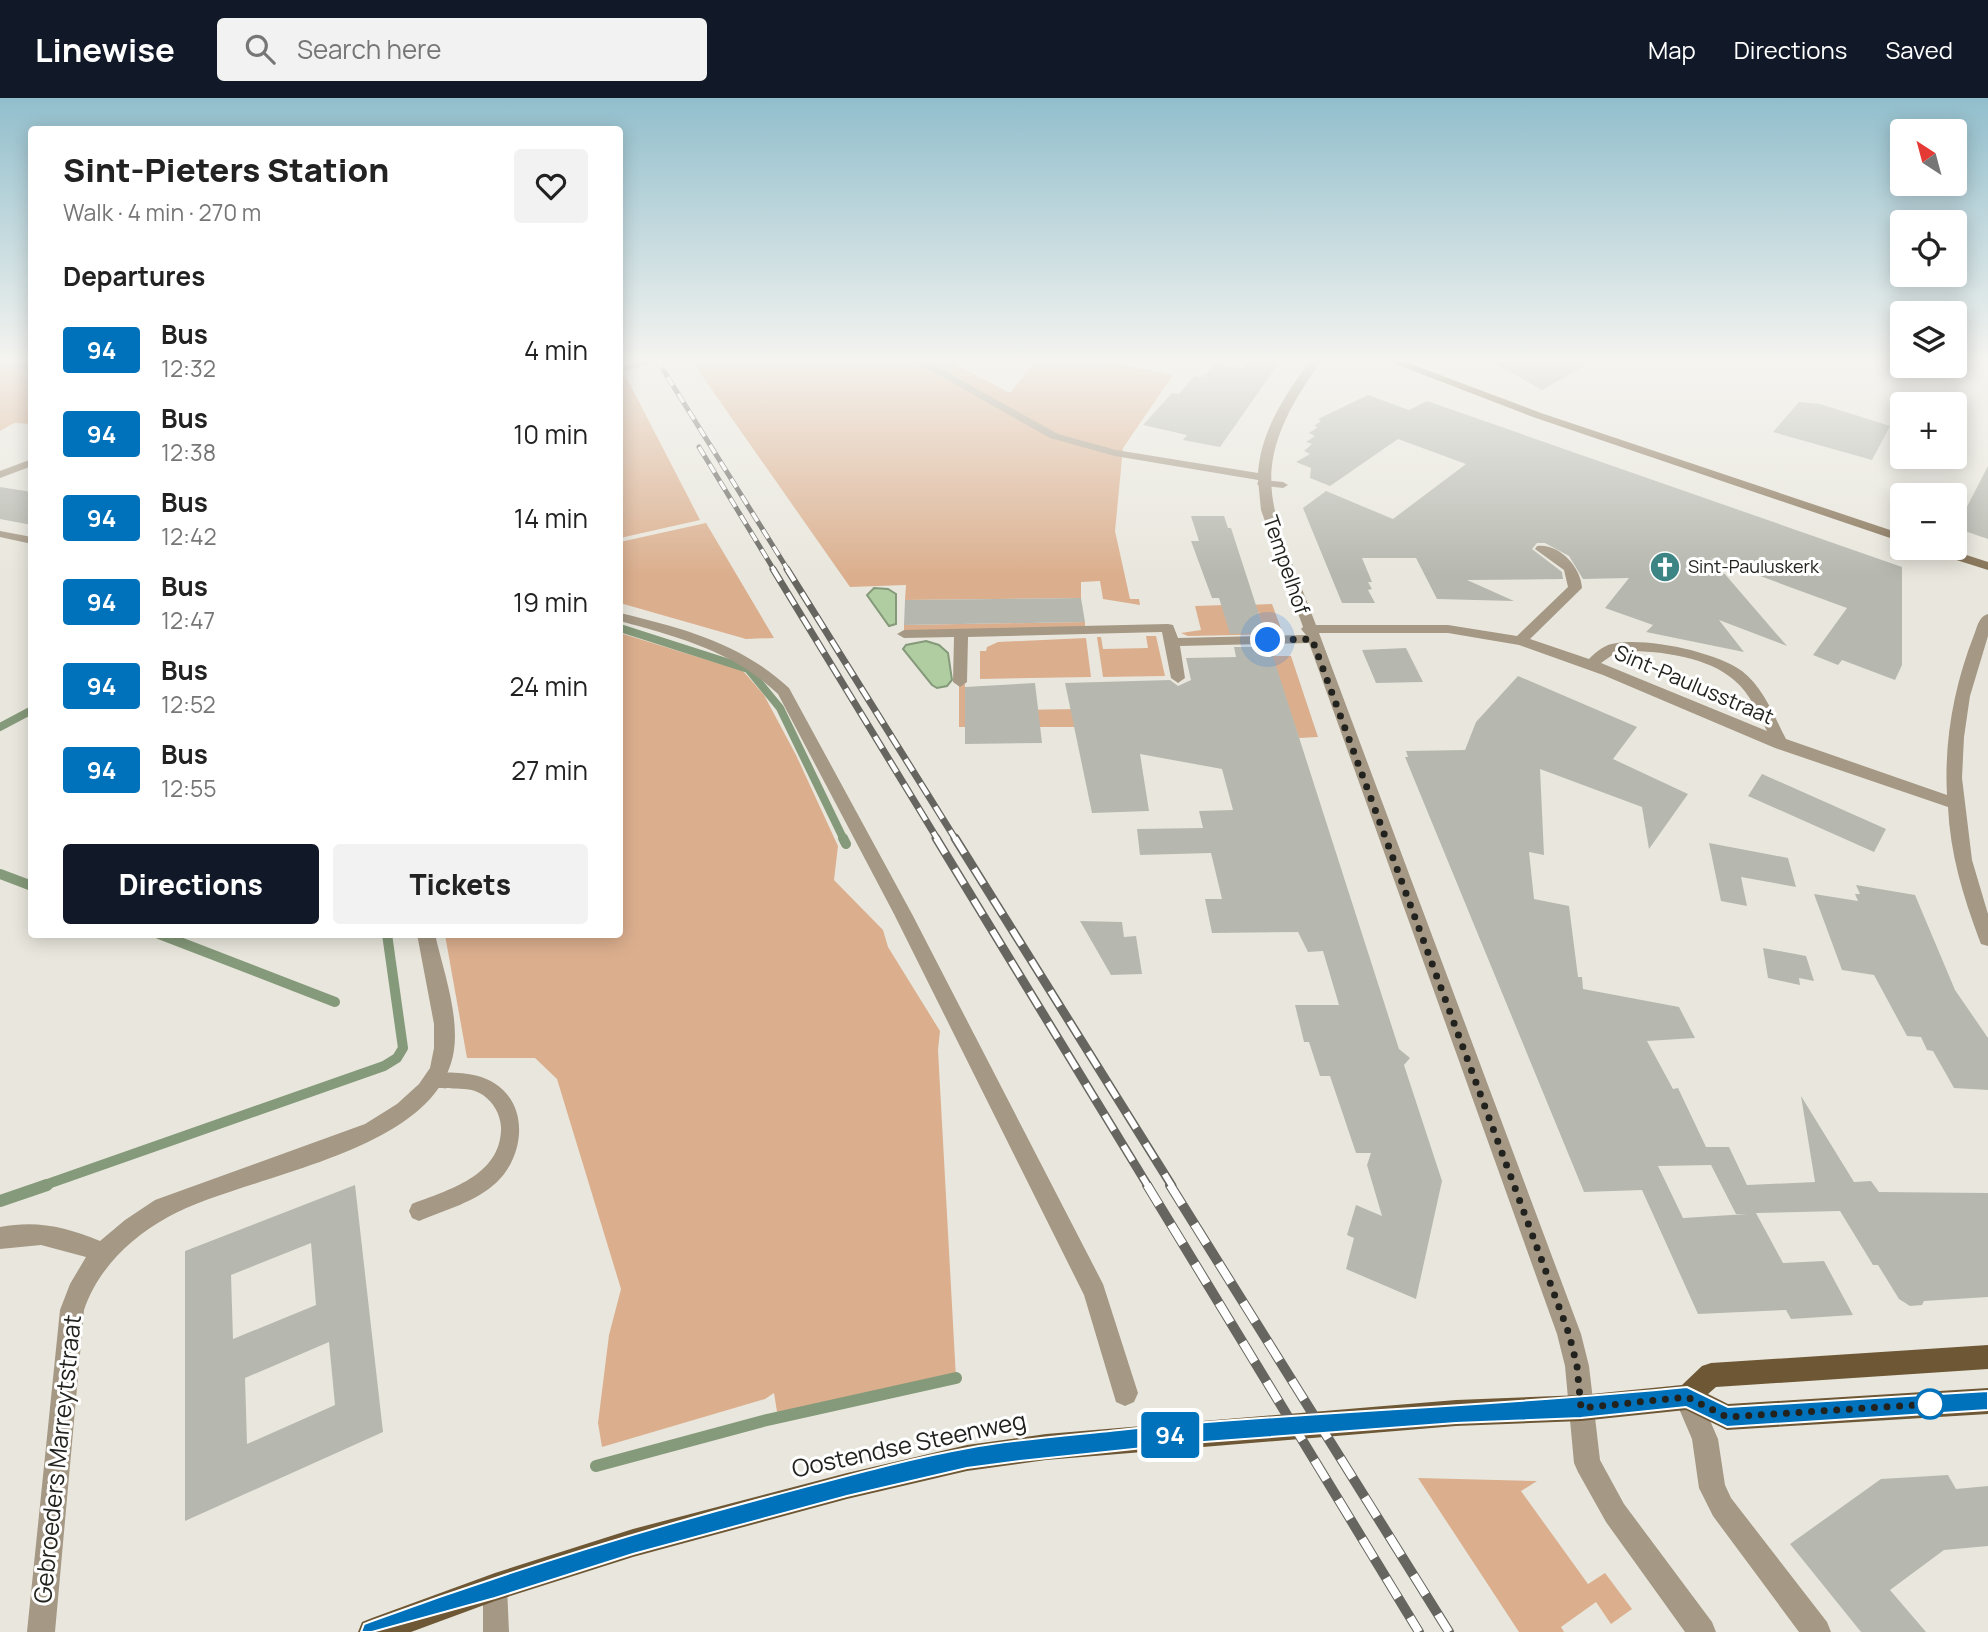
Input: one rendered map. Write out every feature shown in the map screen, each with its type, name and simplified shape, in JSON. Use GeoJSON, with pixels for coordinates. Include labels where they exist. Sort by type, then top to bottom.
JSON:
{"type":"FeatureCollection","features":[{"type":"Feature","properties":{"kind":"main road"},"geometry":{"type":"LineString","coordinates":[[1586,432],[1890,534]]}},
{"type":"Feature","properties":{"kind":"main road"},"geometry":{"type":"LineString","coordinates":[[1967,559],[1988,566]]}},
{"type":"Feature","properties":{"kind":"main road"},"geometry":{"type":"LineString","coordinates":[[1988,1357],[1711,1375],[1687,1397],[1727,1417],[1988,1401]]}},
{"type":"Feature","properties":{"kind":"main road","name":"Oostendse Steenweg"},"geometry":{"type":"LineString","coordinates":[[372,1632],[495,1587],[646,1539],[847,1486],[967,1458],[1191,1433],[1456,1413],[1581,1408],[1687,1397]]}},
{"type":"Feature","properties":{"kind":"street"},"geometry":{"type":"LineString","coordinates":[[1046,432],[1115,453],[1262,480]]}},
{"type":"Feature","properties":{"kind":"street","name":"Tempelhof"},"geometry":{"type":"LineString","coordinates":[[1271,432],[1262,480],[1267,510],[1310,634],[1569,1334],[1577,1366],[1587,1463],[1615,1513],[1702,1632]]}},
{"type":"Feature","properties":{"kind":"street"},"geometry":{"type":"LineString","coordinates":[[1520,641],[1575,587],[1576,579],[1564,561],[1542,548]]}},
{"type":"Feature","properties":{"kind":"street"},"geometry":{"type":"LineString","coordinates":[[623,618],[736,652],[764,669],[784,691],[903,914],[1095,1292],[1125,1393]]}},
{"type":"Feature","properties":{"kind":"street"},"geometry":{"type":"LineString","coordinates":[[1988,618],[1975,645],[1954,752],[1954,803],[1959,849],[1973,902],[1988,939]]}},
{"type":"Feature","properties":{"kind":"street"},"geometry":{"type":"LineString","coordinates":[[904,634],[1168,628],[1178,678]]}},
{"type":"Feature","properties":{"kind":"street","name":"Sint-Paulusstraat"},"geometry":{"type":"LineString","coordinates":[[1172,642],[1428,628],[1463,630],[1520,641],[1591,665],[1782,744],[1954,803]]}},
{"type":"Feature","properties":{"kind":"street"},"geometry":{"type":"LineString","coordinates":[[960,682],[961,633]]}},
{"type":"Feature","properties":{"kind":"street","name":"Sint-Paulusstraat"},"geometry":{"type":"LineString","coordinates":[[1591,665],[1603,652],[1616,648],[1669,653],[1722,666],[1738,674],[1747,684],[1782,744]]}},
{"type":"Feature","properties":{"kind":"street","name":"Gebroeders Marreytstraat"},"geometry":{"type":"LineString","coordinates":[[41,1632],[72,1310],[77,1291],[103,1253],[142,1220],[177,1202],[372,1131],[399,1117],[420,1099],[436,1080],[444,1063],[446,1044],[427,938]]}},
{"type":"Feature","properties":{"kind":"street"},"geometry":{"type":"LineString","coordinates":[[0,1238],[23,1233],[46,1233],[103,1253]]}},
{"type":"Feature","properties":{"kind":"street"},"geometry":{"type":"LineString","coordinates":[[1687,1397],[1705,1439],[1712,1488],[1721,1507],[1817,1632]]}},
{"type":"Feature","properties":{"kind":"lane"},"geometry":{"type":"LineString","coordinates":[[0,475],[28,464]]}},
{"type":"Feature","properties":{"kind":"lane"},"geometry":{"type":"LineString","coordinates":[[1262,480],[1283,485]]}},
{"type":"Feature","properties":{"kind":"lane"},"geometry":{"type":"LineString","coordinates":[[0,534],[28,540]]}},
{"type":"Feature","properties":{"kind":"lane"},"geometry":{"type":"LineString","coordinates":[[419,1211],[470,1189],[490,1176],[505,1158],[512,1141],[505,1107],[491,1089],[471,1082],[436,1080]]}},
{"type":"Feature","properties":{"kind":"lane"},"geometry":{"type":"LineString","coordinates":[[495,1587],[496,1632]]}},
{"type":"Feature","properties":{"kind":"shaded area"},"geometry":{"type":"Polygon","coordinates":[[[623,432],[654,432],[700,520],[623,537],[623,432]]]}},
{"type":"Feature","properties":{"kind":"shaded area"},"geometry":{"type":"Polygon","coordinates":[[[741,432],[1134,432],[1123,448],[1115,531],[1130,599],[1139,599],[1140,605],[1103,599],[1100,581],[1081,582],[1081,598],[905,600],[906,585],[850,587],[741,432]]]}},
{"type":"Feature","properties":{"kind":"shaded area"},"geometry":{"type":"Polygon","coordinates":[[[706,523],[774,638],[746,639],[623,604],[623,541],[706,523]]]}},
{"type":"Feature","properties":{"kind":"shaded area"},"geometry":{"type":"Polygon","coordinates":[[[874,588],[888,589],[896,594],[896,624],[889,626],[867,595],[874,588]]]}},
{"type":"Feature","properties":{"kind":"shaded area"},"geometry":{"type":"Polygon","coordinates":[[[1272,604],[1283,634],[1188,636],[1181,633],[1201,630],[1195,606],[1225,605],[1262,625],[1258,611],[1248,611],[1246,605],[1272,604]]]}},
{"type":"Feature","properties":{"kind":"shaded area"},"geometry":{"type":"Polygon","coordinates":[[[1085,622],[1085,629],[904,631],[904,625],[1085,622]]]}},
{"type":"Feature","properties":{"kind":"shaded area"},"geometry":{"type":"Polygon","coordinates":[[[623,634],[743,671],[764,695],[796,755],[838,846],[834,880],[883,930],[888,947],[940,1031],[938,1050],[956,1378],[778,1418],[774,1393],[765,1399],[602,1447],[598,1423],[609,1335],[621,1289],[557,1079],[535,1058],[467,1058],[446,938],[623,938],[623,634]]]}},
{"type":"Feature","properties":{"kind":"shaded area"},"geometry":{"type":"Polygon","coordinates":[[[1146,636],[1156,636],[1165,676],[1103,677],[1097,637],[1101,637],[1103,649],[1148,648],[1146,636]]]}},
{"type":"Feature","properties":{"kind":"shaded area"},"geometry":{"type":"Polygon","coordinates":[[[1086,638],[1091,677],[980,679],[980,651],[986,651],[987,647],[998,642],[1086,638]]]}},
{"type":"Feature","properties":{"kind":"shaded area"},"geometry":{"type":"Polygon","coordinates":[[[926,641],[939,645],[948,653],[952,680],[947,686],[937,688],[932,685],[903,649],[906,645],[926,641]]]}},
{"type":"Feature","properties":{"kind":"shaded area"},"geometry":{"type":"Polygon","coordinates":[[[1271,656],[1291,656],[1318,737],[1299,738],[1271,656]]]}},
{"type":"Feature","properties":{"kind":"shaded area"},"geometry":{"type":"Polygon","coordinates":[[[959,684],[965,684],[965,711],[1139,708],[1076,727],[959,727],[959,684]]]}},
{"type":"Feature","properties":{"kind":"shaded area"},"geometry":{"type":"Polygon","coordinates":[[[1418,1478],[1537,1481],[1521,1491],[1588,1584],[1605,1573],[1632,1609],[1611,1624],[1596,1602],[1561,1627],[1564,1632],[1519,1632],[1418,1478]]]}},
{"type":"Feature","properties":{"kind":"building"},"geometry":{"type":"Polygon","coordinates":[[[1172,432],[1231,432],[1220,447],[1183,440],[1187,435],[1172,432]]]}},
{"type":"Feature","properties":{"kind":"building"},"geometry":{"type":"Polygon","coordinates":[[[1515,432],[1902,567],[1902,665],[1895,680],[1842,660],[1838,665],[1813,655],[1847,608],[1711,558],[1787,646],[1719,620],[1744,652],[1646,632],[1653,625],[1605,608],[1629,578],[1583,579],[1569,556],[1545,543],[1537,543],[1532,549],[1562,572],[1563,579],[1467,580],[1514,601],[1437,599],[1416,558],[1362,558],[1372,582],[1368,582],[1372,589],[1368,590],[1375,603],[1342,603],[1303,508],[1326,491],[1393,519],[1466,464],[1398,439],[1330,486],[1310,478],[1311,468],[1296,462],[1310,454],[1304,451],[1312,444],[1306,442],[1315,436],[1309,433],[1515,432]]]}},
{"type":"Feature","properties":{"kind":"building"},"geometry":{"type":"Polygon","coordinates":[[[1773,432],[1887,432],[1872,460],[1773,432]]]}},
{"type":"Feature","properties":{"kind":"building"},"geometry":{"type":"Polygon","coordinates":[[[1988,466],[1988,539],[1967,532],[1967,507],[1988,466]]]}},
{"type":"Feature","properties":{"kind":"building"},"geometry":{"type":"Polygon","coordinates":[[[0,487],[28,491],[28,524],[0,519],[0,487]]]}},
{"type":"Feature","properties":{"kind":"building"},"geometry":{"type":"Polygon","coordinates":[[[1191,516],[1224,516],[1228,528],[1231,528],[1265,633],[1230,634],[1219,598],[1212,598],[1191,541],[1199,541],[1191,516]]]}},
{"type":"Feature","properties":{"kind":"building"},"geometry":{"type":"Polygon","coordinates":[[[1081,598],[1085,622],[904,625],[905,600],[1081,598]]]}},
{"type":"Feature","properties":{"kind":"building"},"geometry":{"type":"Polygon","coordinates":[[[1234,647],[1270,647],[1399,1049],[1410,1058],[1404,1065],[1442,1181],[1416,1299],[1346,1269],[1354,1238],[1347,1235],[1356,1205],[1382,1216],[1367,1165],[1371,1153],[1356,1153],[1330,1076],[1320,1076],[1309,1042],[1304,1042],[1295,1005],[1339,1005],[1323,951],[1308,952],[1298,932],[1212,933],[1205,899],[1222,899],[1211,853],[1140,855],[1137,829],[1203,828],[1199,811],[1233,810],[1222,769],[1140,754],[1149,811],[1092,813],[1065,683],[1170,680],[1178,686],[1191,680],[1186,658],[1236,657],[1234,647]]]}},
{"type":"Feature","properties":{"kind":"building"},"geometry":{"type":"Polygon","coordinates":[[[1406,648],[1423,682],[1376,683],[1362,650],[1406,648]]]}},
{"type":"Feature","properties":{"kind":"building"},"geometry":{"type":"Polygon","coordinates":[[[1518,676],[1637,727],[1613,759],[1688,794],[1649,849],[1642,807],[1540,769],[1544,855],[1529,852],[1534,899],[1569,906],[1578,977],[1582,977],[1583,989],[1679,1007],[1695,1038],[1647,1041],[1673,1089],[1678,1088],[1706,1147],[1729,1147],[1747,1185],[1815,1182],[1801,1096],[1854,1182],[1871,1181],[1879,1192],[1988,1193],[1988,1297],[1924,1301],[1922,1305],[1910,1306],[1899,1299],[1878,1265],[1873,1265],[1840,1211],[1756,1213],[1783,1263],[1824,1261],[1853,1315],[1791,1319],[1786,1310],[1698,1314],[1642,1190],[1584,1192],[1405,757],[1408,757],[1406,751],[1465,750],[1476,722],[1518,676]],[[1711,1165],[1658,1166],[1683,1218],[1747,1214],[1736,1214],[1711,1165]]]}},
{"type":"Feature","properties":{"kind":"building"},"geometry":{"type":"Polygon","coordinates":[[[1035,683],[1042,743],[965,744],[965,687],[1035,683]]]}},
{"type":"Feature","properties":{"kind":"building"},"geometry":{"type":"Polygon","coordinates":[[[1762,774],[1886,829],[1874,852],[1748,796],[1762,774]]]}},
{"type":"Feature","properties":{"kind":"building"},"geometry":{"type":"Polygon","coordinates":[[[1709,843],[1788,858],[1796,887],[1741,877],[1747,906],[1721,901],[1709,843]]]}},
{"type":"Feature","properties":{"kind":"building"},"geometry":{"type":"Polygon","coordinates":[[[1856,885],[1915,895],[1955,990],[1988,1038],[1988,1090],[1954,1088],[1933,1051],[1927,1050],[1921,1037],[1907,1036],[1874,975],[1842,970],[1814,894],[1858,901],[1855,894],[1860,894],[1856,885]]]}},
{"type":"Feature","properties":{"kind":"building"},"geometry":{"type":"Polygon","coordinates":[[[1080,921],[1122,922],[1124,937],[1136,936],[1142,974],[1111,975],[1080,921]]]}},
{"type":"Feature","properties":{"kind":"building"},"geometry":{"type":"Polygon","coordinates":[[[1763,948],[1806,956],[1814,981],[1799,978],[1800,985],[1768,978],[1763,948]]]}},
{"type":"Feature","properties":{"kind":"building"},"geometry":{"type":"Polygon","coordinates":[[[355,1185],[383,1432],[185,1521],[185,1251],[355,1185]],[[311,1243],[231,1275],[233,1339],[316,1305],[311,1243]],[[329,1342],[245,1378],[247,1444],[335,1405],[329,1342]]]}},
{"type":"Feature","properties":{"kind":"building"},"geometry":{"type":"Polygon","coordinates":[[[1948,1475],[1956,1489],[1988,1486],[1988,1546],[1944,1550],[1890,1590],[1926,1632],[1861,1632],[1790,1544],[1881,1479],[1948,1475]]]}},
{"type":"Feature","properties":{"kind":"waterway"},"geometry":{"type":"LineString","coordinates":[[623,629],[748,669],[780,708],[844,840]]}},
{"type":"Feature","properties":{"kind":"waterway"},"geometry":{"type":"LineString","coordinates":[[0,727],[28,712]]}},
{"type":"Feature","properties":{"kind":"waterway"},"geometry":{"type":"LineString","coordinates":[[844,840],[846,844]]}},
{"type":"Feature","properties":{"kind":"waterway"},"geometry":{"type":"LineString","coordinates":[[0,874],[28,884]]}},
{"type":"Feature","properties":{"kind":"waterway"},"geometry":{"type":"LineString","coordinates":[[169,938],[335,1002]]}},
{"type":"Feature","properties":{"kind":"waterway"},"geometry":{"type":"LineString","coordinates":[[42,1186],[384,1066],[397,1058],[403,1048],[388,938]]}},
{"type":"Feature","properties":{"kind":"waterway"},"geometry":{"type":"LineString","coordinates":[[0,1201],[47,1185]]}},
{"type":"Feature","properties":{"kind":"waterway"},"geometry":{"type":"LineString","coordinates":[[596,1466],[763,1421],[956,1378]]}},
{"type":"Feature","properties":{"kind":"railway"},"geometry":{"type":"LineString","coordinates":[[702,432],[788,570]]}},
{"type":"Feature","properties":{"kind":"railway"},"geometry":{"type":"LineString","coordinates":[[699,447],[774,570]]}},
{"type":"Feature","properties":{"kind":"railway"},"geometry":{"type":"LineString","coordinates":[[773,569],[938,840]]}},
{"type":"Feature","properties":{"kind":"railway"},"geometry":{"type":"LineString","coordinates":[[787,569],[956,840]]}},
{"type":"Feature","properties":{"kind":"railway"},"geometry":{"type":"LineString","coordinates":[[936,838],[1148,1186]]}},
{"type":"Feature","properties":{"kind":"railway"},"geometry":{"type":"LineString","coordinates":[[955,838],[1172,1186]]}},
{"type":"Feature","properties":{"kind":"railway"},"geometry":{"type":"LineString","coordinates":[[1147,1185],[1419,1632]]}},
{"type":"Feature","properties":{"kind":"railway"},"geometry":{"type":"LineString","coordinates":[[1170,1185],[1449,1632]]}},
{"type":"Feature","properties":{"kind":"bus line","name":"94"},"geometry":{"type":"LineString","coordinates":[[372,1632],[495,1587],[633,1543],[847,1486],[967,1458],[1046,1447],[1191,1433],[1456,1413],[1581,1408],[1687,1397],[1727,1417],[1988,1401]]}},
{"type":"Feature","properties":{"kind":"place","name":"Sint-Pauluskerk"},"geometry":{"type":"Point","coordinates":[1665,567]}},
{"type":"Feature","properties":{"kind":"route"},"geometry":{"type":"LineString","coordinates":[[1268,640],[1312,639],[1569,1334],[1577,1366],[1581,1408],[1687,1397],[1727,1417],[1930,1404]]}}]}
